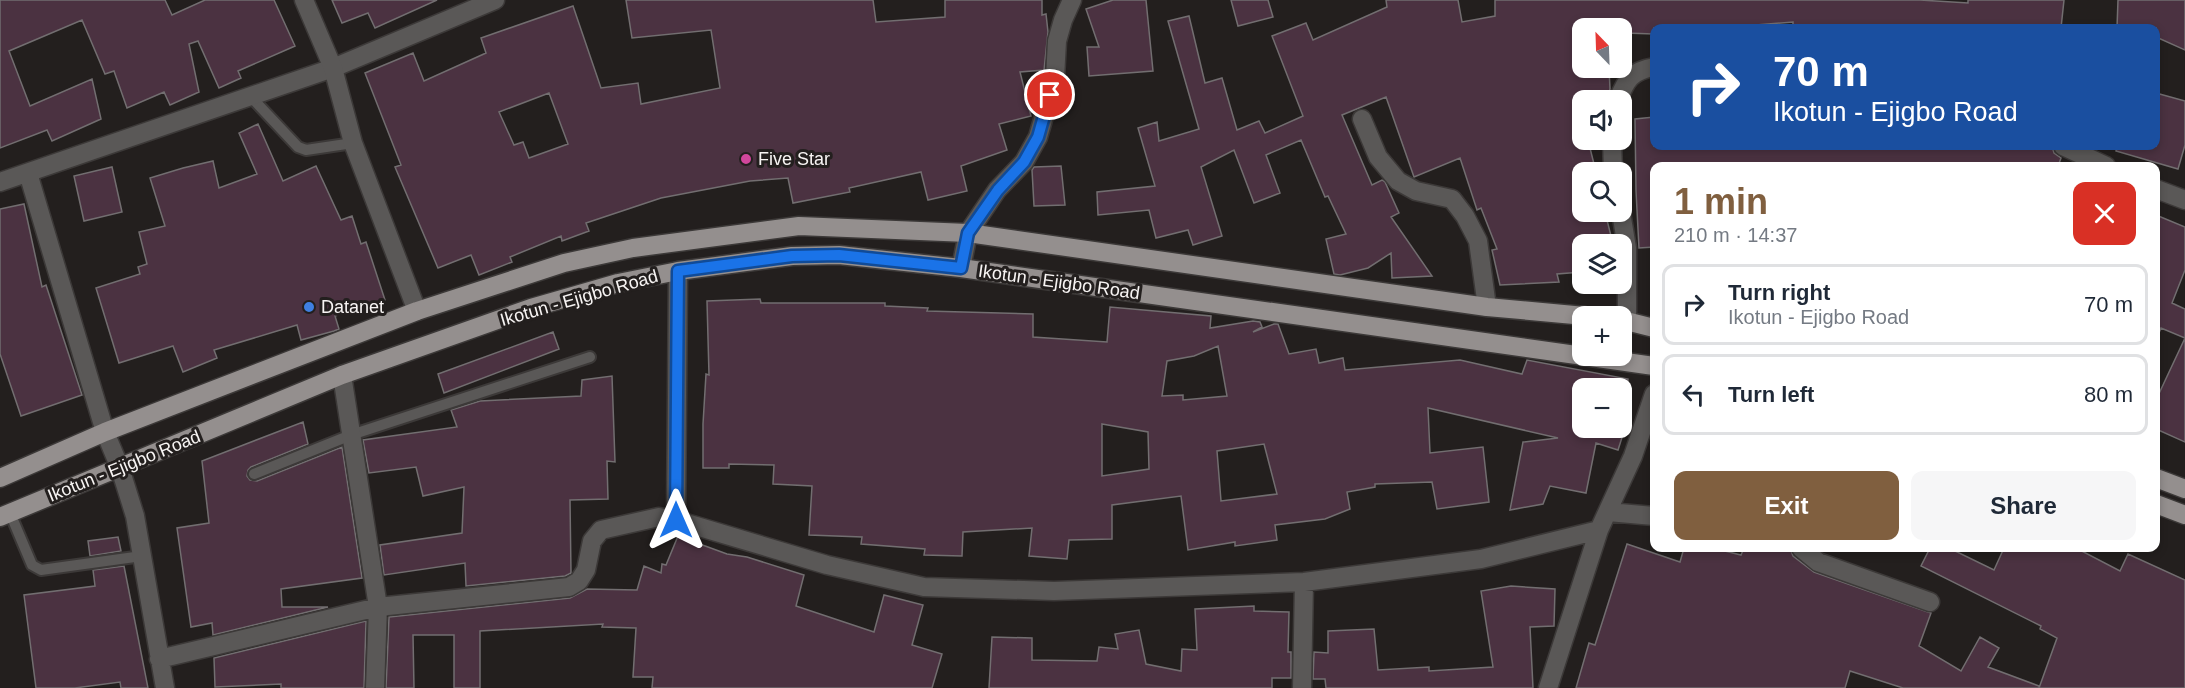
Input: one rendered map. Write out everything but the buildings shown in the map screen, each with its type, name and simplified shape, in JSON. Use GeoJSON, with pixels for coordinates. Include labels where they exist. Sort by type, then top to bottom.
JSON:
{"type":"FeatureCollection","features":[{"type":"Feature","properties":{"kind":"main road","name":"Ikotun - Ejigbo Road"},"geometry":{"type":"LineString","coordinates":[[0,478],[105,432],[417,311],[564,263],[633,248],[800,226],[968,233],[1487,307],[1572,315]]}},
{"type":"Feature","properties":{"kind":"main road","name":"Ikotun - Ejigbo Road"},"geometry":{"type":"LineString","coordinates":[[5,515],[342,375],[531,308],[618,283],[678,271],[804,256],[839,255],[961,268],[1650,365]]}},
{"type":"Feature","properties":{"kind":"main road"},"geometry":{"type":"LineString","coordinates":[[1632,323],[1650,327]]}},
{"type":"Feature","properties":{"kind":"main road"},"geometry":{"type":"LineString","coordinates":[[2160,480],[2185,489]]}},
{"type":"Feature","properties":{"kind":"main road"},"geometry":{"type":"LineString","coordinates":[[2160,506],[2185,515]]}},
{"type":"Feature","properties":{"kind":"street"},"geometry":{"type":"LineString","coordinates":[[303,0],[333,68],[353,143],[417,311]]}},
{"type":"Feature","properties":{"kind":"street"},"geometry":{"type":"LineString","coordinates":[[0,182],[333,68],[495,0]]}},
{"type":"Feature","properties":{"kind":"street"},"geometry":{"type":"LineString","coordinates":[[961,268],[968,233],[998,190],[1024,162],[1038,137],[1055,78],[1057,41],[1072,0]]}},
{"type":"Feature","properties":{"kind":"street"},"geometry":{"type":"LineString","coordinates":[[1622,90],[1626,81],[1644,69],[1650,68]]}},
{"type":"Feature","properties":{"kind":"street"},"geometry":{"type":"LineString","coordinates":[[1362,119],[1378,157],[1398,181],[1416,191],[1452,199],[1465,216],[1478,242],[1487,307]]}},
{"type":"Feature","properties":{"kind":"street"},"geometry":{"type":"LineString","coordinates":[[2072,150],[2097,162]]}},
{"type":"Feature","properties":{"kind":"street"},"geometry":{"type":"LineString","coordinates":[[28,173],[105,432],[120,468],[135,516],[165,688]]}},
{"type":"Feature","properties":{"kind":"street"},"geometry":{"type":"LineString","coordinates":[[2160,191],[2185,200]]}},
{"type":"Feature","properties":{"kind":"street"},"geometry":{"type":"LineString","coordinates":[[1623,222],[1627,248],[1625,306]]}},
{"type":"Feature","properties":{"kind":"street"},"geometry":{"type":"LineString","coordinates":[[676,520],[678,271]]}},
{"type":"Feature","properties":{"kind":"street"},"geometry":{"type":"LineString","coordinates":[[342,375],[378,607],[375,688]]}},
{"type":"Feature","properties":{"kind":"street"},"geometry":{"type":"LineString","coordinates":[[1548,688],[1599,530],[1633,456],[1650,406]]}},
{"type":"Feature","properties":{"kind":"street"},"geometry":{"type":"LineString","coordinates":[[1608,512],[1650,516]]}},
{"type":"Feature","properties":{"kind":"street"},"geometry":{"type":"LineString","coordinates":[[159,659],[378,607],[569,587],[579,581],[586,570],[592,541],[601,530],[659,517],[827,565],[924,587],[1054,591],[1304,582],[1481,559],[1599,530]]}},
{"type":"Feature","properties":{"kind":"street"},"geometry":{"type":"LineString","coordinates":[[1806,552],[1818,562],[1930,602]]}},
{"type":"Feature","properties":{"kind":"street"},"geometry":{"type":"LineString","coordinates":[[1302,688],[1304,582]]}},
{"type":"Feature","properties":{"kind":"lane"},"geometry":{"type":"LineString","coordinates":[[251,97],[298,147],[306,150],[353,143]]}},
{"type":"Feature","properties":{"kind":"lane"},"geometry":{"type":"LineString","coordinates":[[254,474],[351,435],[590,357]]}},
{"type":"Feature","properties":{"kind":"lane"},"geometry":{"type":"LineString","coordinates":[[5,515],[32,565],[41,570],[142,556]]}},
{"type":"Feature","properties":{"kind":"place","name":"Five Star"},"geometry":{"type":"Point","coordinates":[746,159]}},
{"type":"Feature","properties":{"kind":"place","name":"Datanet"},"geometry":{"type":"Point","coordinates":[309,307]}},
{"type":"Feature","properties":{"kind":"route"},"geometry":{"type":"LineString","coordinates":[[676,520],[678,271],[792,256],[839,255],[961,268],[968,233],[998,190],[1024,162],[1038,137],[1050,95]]}}]}
